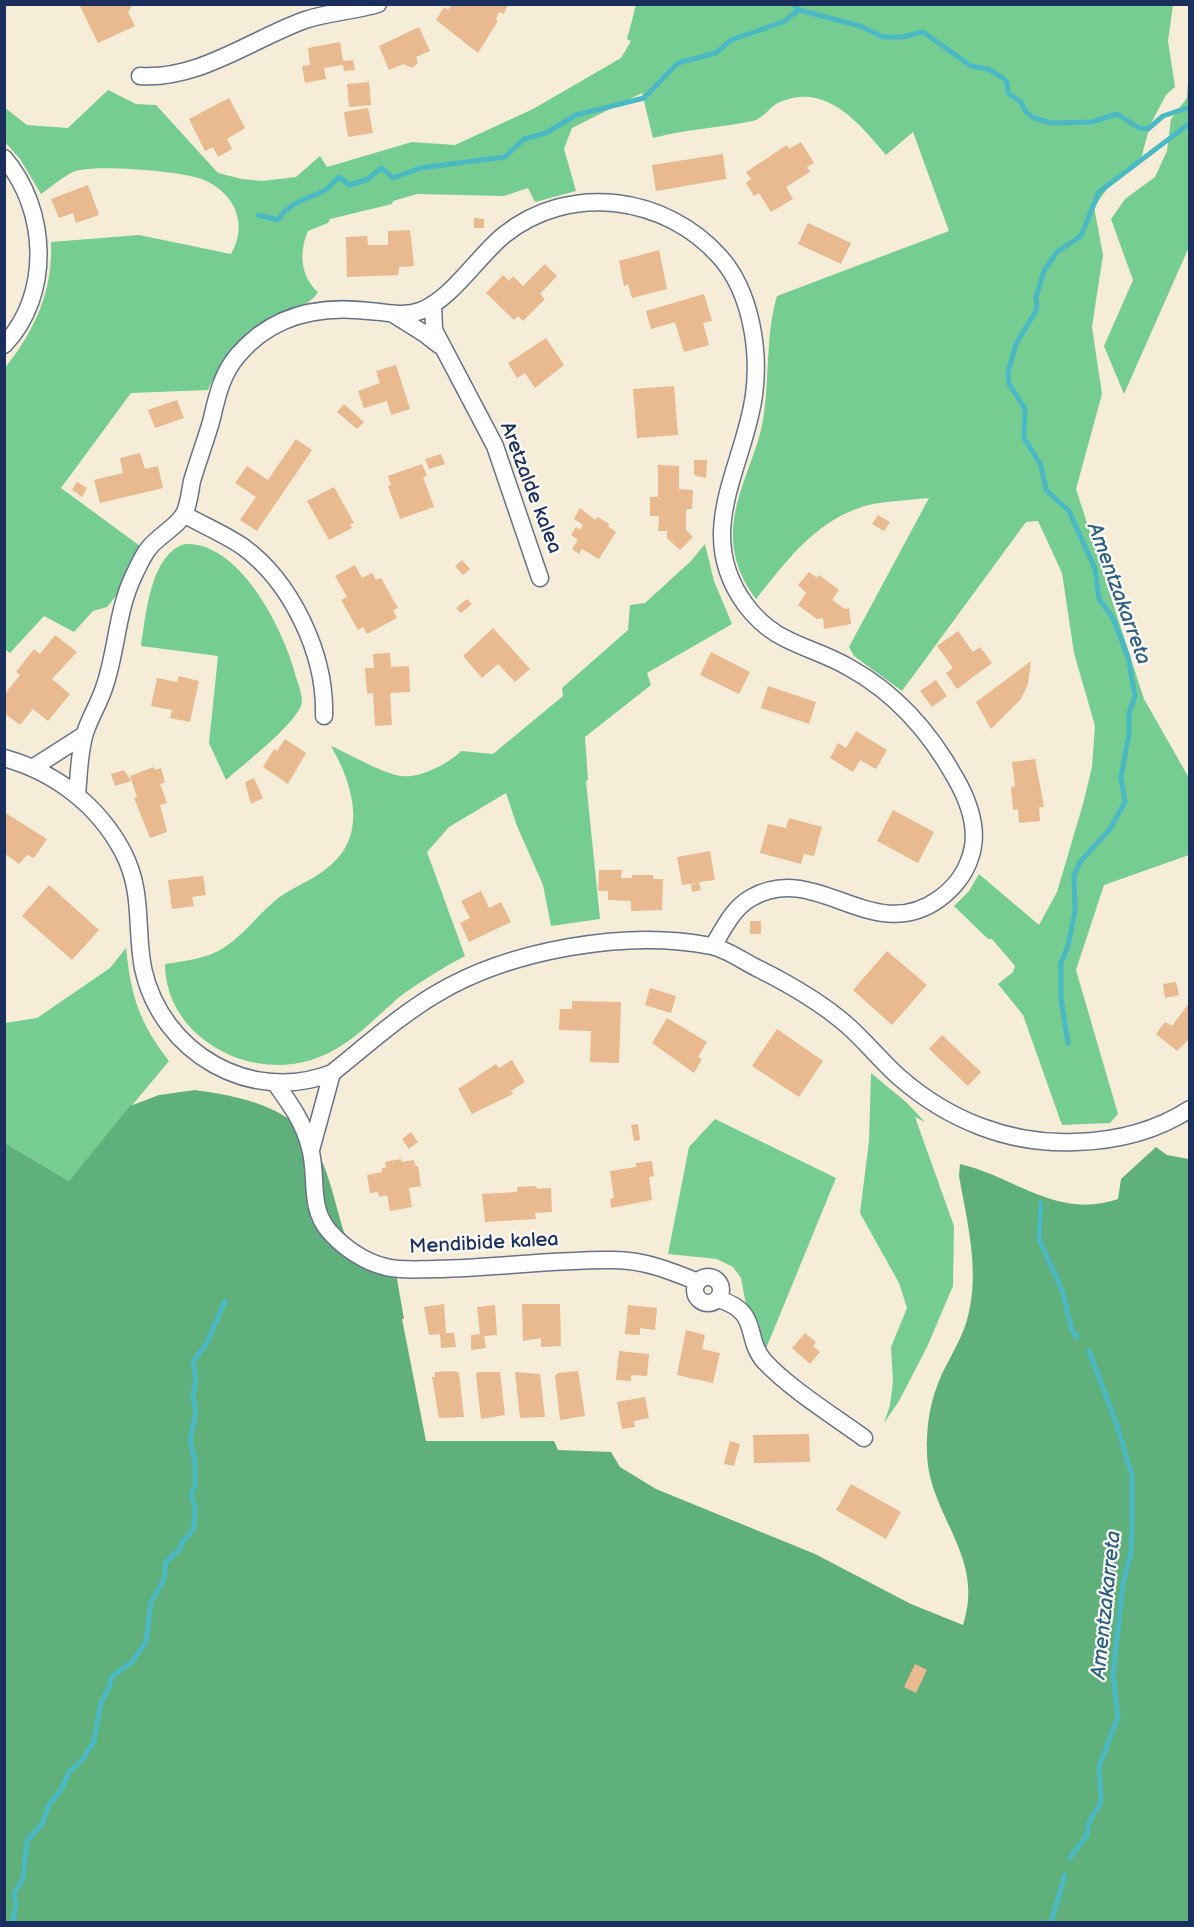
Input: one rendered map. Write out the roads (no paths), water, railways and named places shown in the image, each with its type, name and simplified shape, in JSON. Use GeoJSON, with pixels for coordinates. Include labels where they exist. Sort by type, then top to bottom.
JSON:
{"type":"FeatureCollection","features":[{"type":"Feature","properties":{"kind":"street"},"geometry":{"type":"LineString","coordinates":[[140,76],[156,77],[178,72],[223,57],[306,19],[378,4]]}},
{"type":"Feature","properties":{"kind":"street"},"geometry":{"type":"LineString","coordinates":[[4,158],[25,189],[34,213],[39,238],[39,266],[34,290],[24,317],[4,345]]}},
{"type":"Feature","properties":{"kind":"street"},"geometry":{"type":"LineString","coordinates":[[76,795],[84,735],[105,686],[119,617],[131,580],[149,547],[184,515],[224,376],[237,356],[275,324],[297,314],[320,309],[342,308],[403,315],[423,311],[462,279],[504,235],[549,212],[571,205],[623,203],[647,207],[671,219],[717,254],[739,287],[752,325],[754,394],[722,513],[721,535],[731,579],[742,599],[772,631],[790,644],[848,666],[892,696],[930,736],[961,787],[972,815],[974,842],[964,871],[945,894],[933,903],[905,914],[890,916],[800,889],[774,889],[741,905],[713,946]]}},
{"type":"Feature","properties":{"kind":"street","name":"Aretzalde kalea"},"geometry":{"type":"LineString","coordinates":[[433,304],[432,322],[444,350],[495,446],[540,578]]}},
{"type":"Feature","properties":{"kind":"street","name":"Aretzalde kalea"},"geometry":{"type":"LineString","coordinates":[[392,313],[425,334],[444,350]]}},
{"type":"Feature","properties":{"kind":"street"},"geometry":{"type":"LineString","coordinates":[[184,515],[241,546],[261,562],[280,586],[309,636],[321,678],[324,716]]}},
{"type":"Feature","properties":{"kind":"street"},"geometry":{"type":"LineString","coordinates":[[34,766],[84,735]]}},
{"type":"Feature","properties":{"kind":"street"},"geometry":{"type":"LineString","coordinates":[[4,758],[34,766],[76,795],[107,826],[123,853],[133,877],[140,905],[143,968],[160,1014],[176,1035],[213,1065],[237,1076],[276,1084],[318,1079],[333,1073],[437,994],[501,964],[571,946],[644,941],[713,946],[786,983],[846,1024],[900,1078],[934,1104],[972,1124],[1013,1137],[1055,1143],[1098,1141],[1139,1132],[1190,1109]]}},
{"type":"Feature","properties":{"kind":"street"},"geometry":{"type":"LineString","coordinates":[[311,1150],[333,1073]]}},
{"type":"Feature","properties":{"kind":"street"},"geometry":{"type":"LineString","coordinates":[[276,1084],[301,1119],[311,1150]]}},
{"type":"Feature","properties":{"kind":"street","name":"Mendibide kalea"},"geometry":{"type":"LineString","coordinates":[[311,1150],[315,1203],[327,1229],[342,1244],[362,1258],[386,1267],[468,1268],[558,1261],[617,1260],[660,1266],[698,1282],[710,1277],[718,1282],[721,1290],[718,1299],[735,1304],[747,1318],[763,1360],[864,1438]]}},
{"type":"Feature","properties":{"kind":"waterway"},"geometry":{"type":"LineString","coordinates":[[793,4],[799,10],[860,26],[883,37],[902,37],[923,32],[971,66],[988,69],[1003,78],[1007,82],[1008,93],[1021,102],[1026,112],[1034,118],[1051,123],[1092,122],[1117,114],[1139,128],[1148,129],[1163,116],[1190,107]]}},
{"type":"Feature","properties":{"kind":"waterway"},"geometry":{"type":"LineString","coordinates":[[258,215],[278,220],[293,205],[327,189],[339,177],[349,185],[366,180],[382,168],[393,178],[420,168],[505,157],[524,139],[546,133],[576,115],[644,98],[678,63],[716,53],[731,40],[783,22],[799,10]]}},
{"type":"Feature","properties":{"kind":"waterway","name":"Amentzakarreta"},"geometry":{"type":"LineString","coordinates":[[1068,1043],[1061,999],[1061,963],[1068,946],[1075,911],[1074,875],[1080,862],[1110,829],[1125,802],[1121,777],[1129,733],[1129,713],[1135,696],[1128,657],[1113,618],[1099,599],[1095,569],[1069,511],[1046,490],[1041,465],[1024,438],[1025,409],[1009,384],[1008,372],[1016,344],[1037,309],[1036,297],[1044,271],[1057,252],[1081,236],[1099,192],[1190,123]]}},
{"type":"Feature","properties":{"kind":"waterway","name":"Amentzakarreta"},"geometry":{"type":"LineString","coordinates":[[1041,1203],[1039,1239],[1062,1290],[1072,1330],[1077,1337]]}},
{"type":"Feature","properties":{"kind":"waterway"},"geometry":{"type":"LineString","coordinates":[[12,1922],[16,1906],[14,1893],[23,1879],[27,1841],[42,1824],[49,1805],[62,1788],[69,1772],[83,1759],[94,1741],[101,1702],[109,1688],[112,1676],[132,1662],[146,1642],[151,1602],[164,1579],[166,1562],[180,1549],[182,1542],[194,1529],[195,1506],[191,1495],[195,1485],[195,1463],[190,1440],[196,1411],[193,1397],[196,1379],[193,1361],[206,1345],[225,1301]]}},
{"type":"Feature","properties":{"kind":"waterway","name":"Amentzakarreta"},"geometry":{"type":"LineString","coordinates":[[1070,1858],[1087,1835],[1089,1822],[1101,1802],[1099,1767],[1118,1717],[1113,1675],[1123,1583],[1131,1552],[1132,1528],[1132,1476],[1117,1425],[1089,1351]]}},
{"type":"Feature","properties":{"kind":"waterway","name":"Amentzakarreta"},"geometry":{"type":"LineString","coordinates":[[1051,1922],[1065,1875]]}}]}
